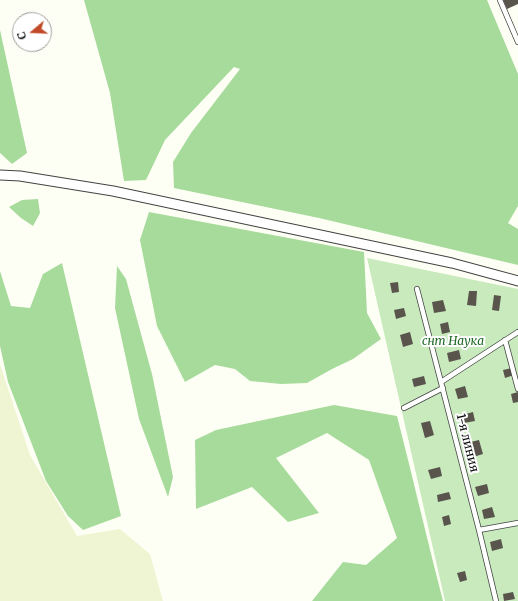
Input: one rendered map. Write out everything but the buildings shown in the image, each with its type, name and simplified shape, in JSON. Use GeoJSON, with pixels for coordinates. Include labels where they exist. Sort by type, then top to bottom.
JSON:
{"type":"FeatureCollection","features":[{"type":"Feature","properties":{"kind":"street"},"geometry":{"type":"LineString","coordinates":[[0,175],[20,176],[114,191],[452,263],[518,281]]}},
{"type":"Feature","properties":{"kind":"lane"},"geometry":{"type":"LineString","coordinates":[[500,0],[518,42]]}},
{"type":"Feature","properties":{"kind":"lane","name":"1-я линия"},"geometry":{"type":"LineString","coordinates":[[417,290],[496,601]]}},
{"type":"Feature","properties":{"kind":"lane"},"geometry":{"type":"LineString","coordinates":[[441,382],[518,332]]}},
{"type":"Feature","properties":{"kind":"lane"},"geometry":{"type":"LineString","coordinates":[[505,340],[518,389]]}},
{"type":"Feature","properties":{"kind":"lane"},"geometry":{"type":"LineString","coordinates":[[404,408],[443,388]]}},
{"type":"Feature","properties":{"kind":"lane"},"geometry":{"type":"LineString","coordinates":[[479,530],[518,523]]}},
{"type":"Feature","properties":{"kind":"green space"},"geometry":{"type":"Polygon","coordinates":[[[84,0],[487,0],[518,74],[518,206],[508,223],[518,229],[518,265],[319,218],[174,188],[173,162],[191,133],[240,69],[234,67],[165,140],[146,180],[124,181],[110,93],[84,0]]]}},
{"type":"Feature","properties":{"kind":"green space"},"geometry":{"type":"Polygon","coordinates":[[[0,30],[27,153],[12,164],[0,153],[0,30]]]}},
{"type":"Feature","properties":{"kind":"green space"},"geometry":{"type":"Polygon","coordinates":[[[38,199],[40,213],[33,226],[9,207],[22,200],[38,199]]]}},
{"type":"Feature","properties":{"kind":"green space"},"geometry":{"type":"Polygon","coordinates":[[[149,212],[364,252],[367,313],[381,339],[353,359],[307,383],[281,384],[250,381],[235,369],[215,365],[185,382],[157,326],[140,240],[149,212]]]}},
{"type":"Feature","properties":{"kind":"green space","name":"снт Наука"},"geometry":{"type":"Polygon","coordinates":[[[367,258],[518,289],[518,601],[445,601],[367,258]]]}},
{"type":"Feature","properties":{"kind":"green space"},"geometry":{"type":"Polygon","coordinates":[[[62,263],[121,516],[83,530],[68,516],[46,481],[8,382],[0,346],[0,271],[11,306],[30,308],[43,274],[62,263]]]}},
{"type":"Feature","properties":{"kind":"green space"},"geometry":{"type":"Polygon","coordinates":[[[117,266],[126,279],[152,374],[173,477],[168,497],[139,419],[115,308],[117,266]]]}},
{"type":"Feature","properties":{"kind":"green space"},"geometry":{"type":"Polygon","coordinates":[[[0,364],[30,455],[77,536],[120,529],[150,554],[163,601],[0,601],[0,364]]]}},
{"type":"Feature","properties":{"kind":"green space"},"geometry":{"type":"Polygon","coordinates":[[[334,405],[397,416],[443,601],[312,601],[343,562],[366,565],[397,538],[369,460],[327,433],[276,458],[319,513],[288,522],[252,487],[196,509],[195,440],[216,430],[334,405]]]}}]}
